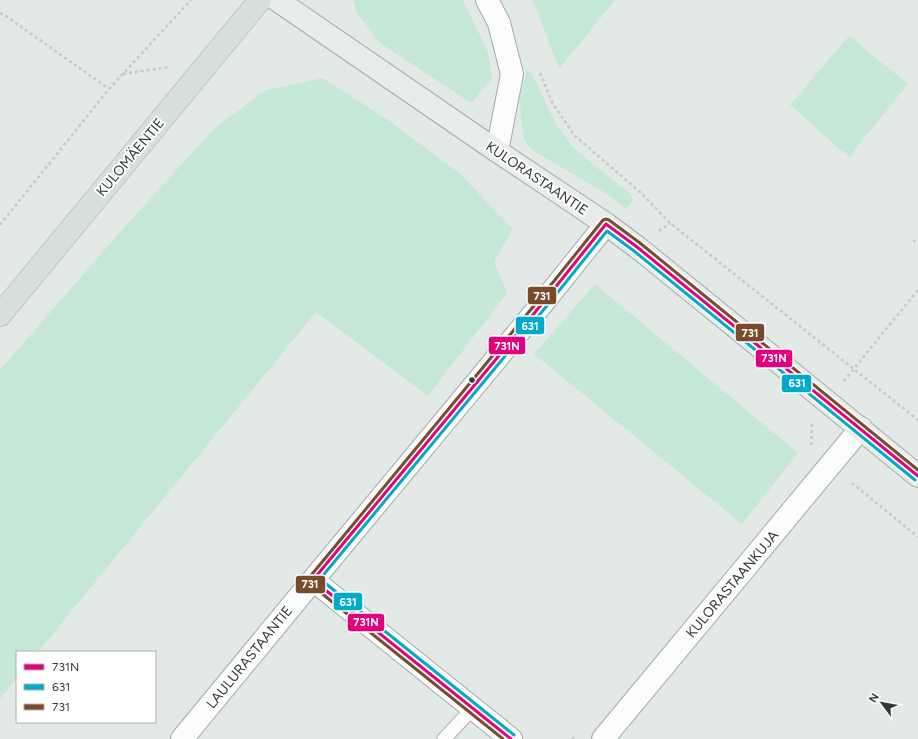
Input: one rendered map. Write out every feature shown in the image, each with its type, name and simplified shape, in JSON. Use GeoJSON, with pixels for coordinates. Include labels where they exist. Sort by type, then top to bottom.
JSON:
{"type":"FeatureCollection","features":[{"type":"Feature","properties":{"kind":"main road","name":"KULOMÄENTIE"},"geometry":{"type":"LineString","coordinates":[[0,315],[260,0]]}},
{"type":"Feature","properties":{"kind":"street","name":"KULORASTAANTIE"},"geometry":{"type":"LineString","coordinates":[[277,0],[606,224],[637,247],[861,428],[918,476]]}},
{"type":"Feature","properties":{"kind":"street"},"geometry":{"type":"LineString","coordinates":[[487,0],[499,23],[512,74],[497,151]]}},
{"type":"Feature","properties":{"kind":"street","name":"LAULURASTAANTIE"},"geometry":{"type":"LineString","coordinates":[[182,739],[541,305],[606,224]]}},
{"type":"Feature","properties":{"kind":"street","name":"KULORASTAANKUJA"},"geometry":{"type":"LineString","coordinates":[[603,739],[861,428]]}},
{"type":"Feature","properties":{"kind":"street"},"geometry":{"type":"LineString","coordinates":[[313,580],[512,739]]}},
{"type":"Feature","properties":{"kind":"lane"},"geometry":{"type":"LineString","coordinates":[[444,739],[472,708]]}},
{"type":"Feature","properties":{"kind":"path"},"geometry":{"type":"LineString","coordinates":[[0,225],[109,90],[191,0]]}},
{"type":"Feature","properties":{"kind":"path"},"geometry":{"type":"LineString","coordinates":[[0,13],[109,90]]}},
{"type":"Feature","properties":{"kind":"path"},"geometry":{"type":"LineString","coordinates":[[123,74],[210,61]]}},
{"type":"Feature","properties":{"kind":"path"},"geometry":{"type":"LineString","coordinates":[[538,66],[552,102],[574,135],[640,192],[670,223],[918,420]]}},
{"type":"Feature","properties":{"kind":"path"},"geometry":{"type":"LineString","coordinates":[[913,240],[918,244]]}},
{"type":"Feature","properties":{"kind":"path"},"geometry":{"type":"LineString","coordinates":[[918,290],[813,421],[811,448],[918,537]]}},
{"type":"Feature","properties":{"kind":"green space"},"geometry":{"type":"Polygon","coordinates":[[[353,0],[463,0],[488,52],[492,79],[471,103],[380,43],[357,13],[353,0]]]}},
{"type":"Feature","properties":{"kind":"green space"},"geometry":{"type":"Polygon","coordinates":[[[533,0],[615,0],[559,69],[533,0]]]}},
{"type":"Feature","properties":{"kind":"green space"},"geometry":{"type":"Polygon","coordinates":[[[849,36],[908,84],[849,157],[790,105],[849,36]]]}},
{"type":"Feature","properties":{"kind":"green space"},"geometry":{"type":"Polygon","coordinates":[[[527,70],[532,74],[556,124],[572,146],[596,167],[629,192],[633,200],[626,209],[605,193],[532,150],[527,144],[524,138],[520,98],[527,70]]]}},
{"type":"Feature","properties":{"kind":"green space"},"geometry":{"type":"Polygon","coordinates":[[[323,78],[388,120],[458,172],[513,229],[494,261],[507,293],[428,396],[316,312],[39,651],[16,651],[16,679],[0,699],[0,370],[127,224],[215,128],[266,90],[323,78]]]}},
{"type":"Feature","properties":{"kind":"green space"},"geometry":{"type":"Polygon","coordinates":[[[595,284],[798,453],[742,524],[534,354],[595,284]]]}},
{"type":"Feature","properties":{"kind":"transit line","name":"731"},"geometry":{"type":"LineString","coordinates":[[503,739],[310,584],[308,579],[603,220],[609,220],[640,243],[918,470]]}},
{"type":"Feature","properties":{"kind":"transit line","name":"731N"},"geometry":{"type":"LineString","coordinates":[[511,739],[313,580],[546,299],[606,224],[637,247],[918,476]]}},
{"type":"Feature","properties":{"kind":"transit line","name":"631"},"geometry":{"type":"LineString","coordinates":[[514,735],[320,579],[607,231],[634,251],[915,480]]}}]}
